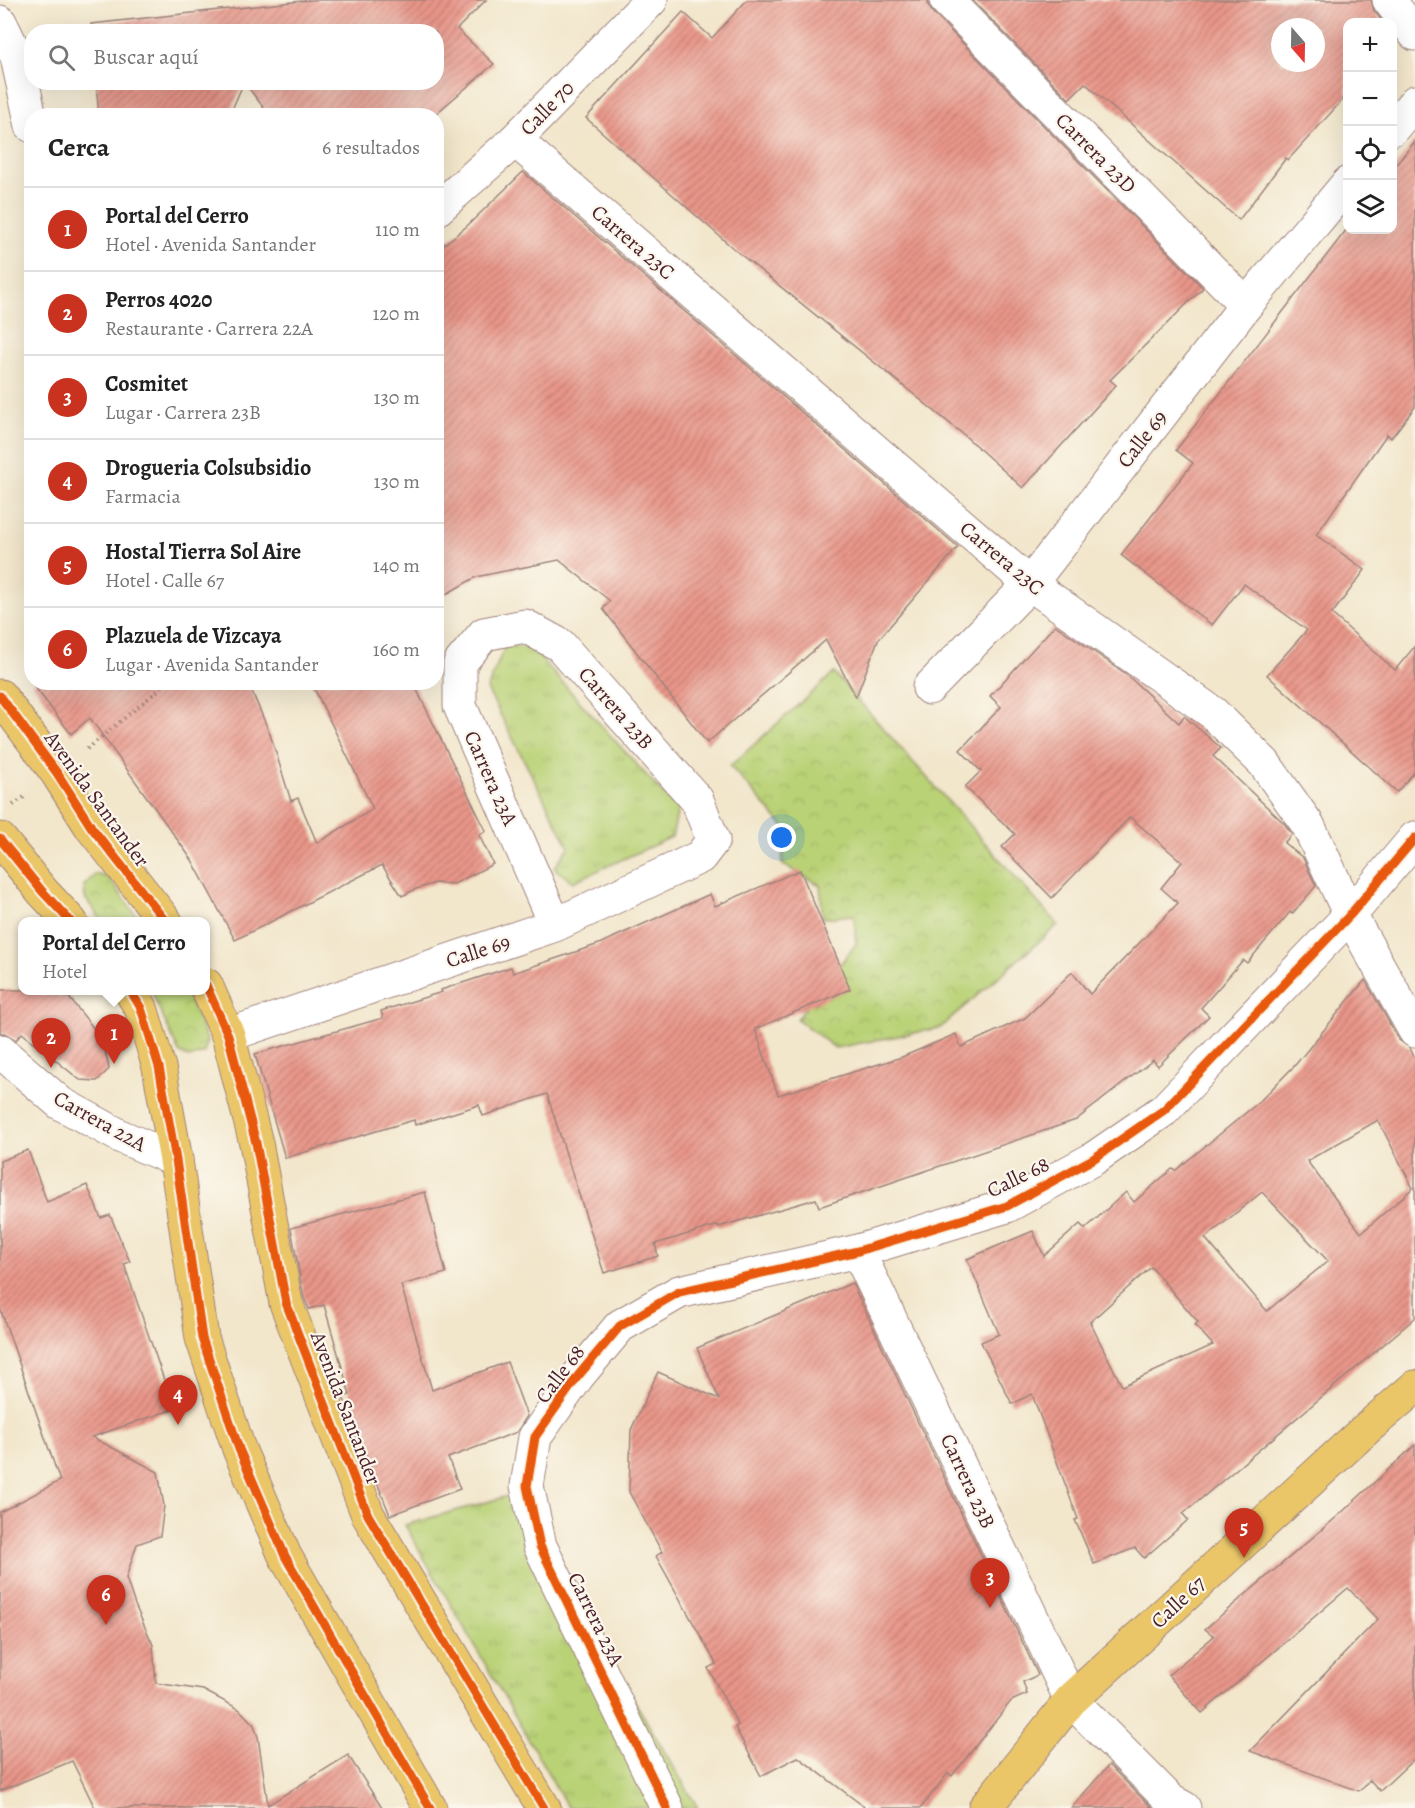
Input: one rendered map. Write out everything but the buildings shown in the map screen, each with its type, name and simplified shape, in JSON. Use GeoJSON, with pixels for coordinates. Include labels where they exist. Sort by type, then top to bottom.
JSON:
{"type":"FeatureCollection","features":[{"type":"Feature","properties":{"kind":"main road","name":"Avenida Santander"},"geometry":{"type":"LineString","coordinates":[[0,696],[57,773],[93,828],[163,917]]}},
{"type":"Feature","properties":{"kind":"main road"},"geometry":{"type":"LineString","coordinates":[[0,839],[42,891],[67,917]]}},
{"type":"Feature","properties":{"kind":"main road","name":"Avenida Santander"},"geometry":{"type":"LineString","coordinates":[[210,994],[228,1035],[256,1143],[286,1303],[368,1515],[544,1808]]}},
{"type":"Feature","properties":{"kind":"main road"},"geometry":{"type":"LineString","coordinates":[[133,995],[141,1008],[159,1067],[176,1160],[202,1338],[239,1449],[285,1556],[430,1808]]}},
{"type":"Feature","properties":{"kind":"main road","name":"Calle 67"},"geometry":{"type":"LineString","coordinates":[[985,1808],[1071,1700],[1365,1430],[1415,1387]]}},
{"type":"Feature","properties":{"kind":"street","name":"Calle 70"},"geometry":{"type":"LineString","coordinates":[[444,203],[516,140],[651,0]]}},
{"type":"Feature","properties":{"kind":"street","name":"Carrera 23D"},"geometry":{"type":"LineString","coordinates":[[946,0],[1246,305]]}},
{"type":"Feature","properties":{"kind":"street"},"geometry":{"type":"LineString","coordinates":[[1389,0],[1415,34]]}},
{"type":"Feature","properties":{"kind":"street"},"geometry":{"type":"LineString","coordinates":[[0,22],[16,57],[28,108]]}},
{"type":"Feature","properties":{"kind":"street"},"geometry":{"type":"LineString","coordinates":[[1395,126],[1415,102]]}},
{"type":"Feature","properties":{"kind":"street","name":"Carrera 23C"},"geometry":{"type":"LineString","coordinates":[[516,140],[1030,584],[1213,713],[1264,763],[1308,825],[1350,915],[1415,1031]]}},
{"type":"Feature","properties":{"kind":"street","name":"Calle 69"},"geometry":{"type":"LineString","coordinates":[[928,688],[1030,584],[1246,305],[1343,188]]}},
{"type":"Feature","properties":{"kind":"street","name":"Carrera 23B"},"geometry":{"type":"LineString","coordinates":[[484,634],[525,626],[560,645],[697,800],[713,840]]}},
{"type":"Feature","properties":{"kind":"street","name":"Carrera 23A"},"geometry":{"type":"LineString","coordinates":[[484,634],[460,663],[460,706],[555,925]]}},
{"type":"Feature","properties":{"kind":"street","name":"Calle 68"},"geometry":{"type":"LineString","coordinates":[[535,1437],[578,1377],[620,1326],[679,1292],[858,1251],[1007,1206],[1093,1159],[1164,1110],[1350,915],[1415,838]]}},
{"type":"Feature","properties":{"kind":"street","name":"Calle 69"},"geometry":{"type":"LineString","coordinates":[[228,1035],[555,925],[700,858],[713,840]]}},
{"type":"Feature","properties":{"kind":"street","name":"Carrera 22A"},"geometry":{"type":"LineString","coordinates":[[0,1051],[60,1103],[122,1137],[176,1160]]}},
{"type":"Feature","properties":{"kind":"street","name":"Carrera 23B"},"geometry":{"type":"LineString","coordinates":[[858,1251],[1071,1700],[1171,1801],[1184,1808]]}},
{"type":"Feature","properties":{"kind":"street","name":"Carrera 23A"},"geometry":{"type":"LineString","coordinates":[[535,1437],[527,1486],[540,1545],[667,1808]]}},
{"type":"Feature","properties":{"kind":"path"},"geometry":{"type":"LineString","coordinates":[[57,773],[158,690]]}},
{"type":"Feature","properties":{"kind":"green space"},"geometry":{"type":"Polygon","coordinates":[[[505,646],[531,648],[678,810],[672,837],[573,882],[554,868],[569,847],[487,689],[505,646]]]}},
{"type":"Feature","properties":{"kind":"green space"},"geometry":{"type":"Polygon","coordinates":[[[834,673],[1058,925],[940,1028],[835,1048],[797,1019],[856,944],[854,915],[823,918],[820,885],[782,864],[785,828],[730,766],[834,673]]]}},
{"type":"Feature","properties":{"kind":"green space"},"geometry":{"type":"Polygon","coordinates":[[[96,874],[109,878],[137,917],[99,917],[85,898],[84,885],[96,874]]]}},
{"type":"Feature","properties":{"kind":"green space"},"geometry":{"type":"Polygon","coordinates":[[[188,995],[207,1040],[204,1053],[189,1058],[179,1052],[153,996],[188,995]]]}},
{"type":"Feature","properties":{"kind":"green space"},"geometry":{"type":"Polygon","coordinates":[[[512,1495],[698,1808],[568,1808],[405,1525],[512,1495]]]}},
{"type":"Feature","properties":{"kind":"cycle path"},"geometry":{"type":"LineString","coordinates":[[0,696],[57,773],[92,828],[162,917]]}},
{"type":"Feature","properties":{"kind":"cycle path"},"geometry":{"type":"LineString","coordinates":[[667,1808],[540,1546],[527,1486],[535,1437],[578,1376],[620,1326],[679,1292],[858,1251],[1007,1206],[1093,1159],[1164,1110],[1350,915],[1415,838]]}},
{"type":"Feature","properties":{"kind":"cycle path"},"geometry":{"type":"LineString","coordinates":[[0,839],[66,917]]}},
{"type":"Feature","properties":{"kind":"cycle path"},"geometry":{"type":"LineString","coordinates":[[210,994],[228,1035],[256,1143],[286,1303],[368,1515],[544,1808]]}},
{"type":"Feature","properties":{"kind":"cycle path"},"geometry":{"type":"LineString","coordinates":[[133,995],[141,1008],[159,1067],[176,1160],[202,1338],[239,1449],[285,1556],[430,1808]]}},
{"type":"Feature","properties":{"kind":"place","name":"Portal del Cerro"},"geometry":{"type":"Point","coordinates":[114,1064]}},
{"type":"Feature","properties":{"kind":"place","name":"Perros 4020"},"geometry":{"type":"Point","coordinates":[51,1068]}},
{"type":"Feature","properties":{"kind":"place","name":"Drogueria Colsubsidio"},"geometry":{"type":"Point","coordinates":[178,1425]}},
{"type":"Feature","properties":{"kind":"place","name":"Hostal Tierra Sol Aire"},"geometry":{"type":"Point","coordinates":[1244,1558]}},
{"type":"Feature","properties":{"kind":"place","name":"Cosmitet"},"geometry":{"type":"Point","coordinates":[990,1608]}},
{"type":"Feature","properties":{"kind":"place","name":"Plazuela de Vizcaya"},"geometry":{"type":"Point","coordinates":[106,1625]}}]}
